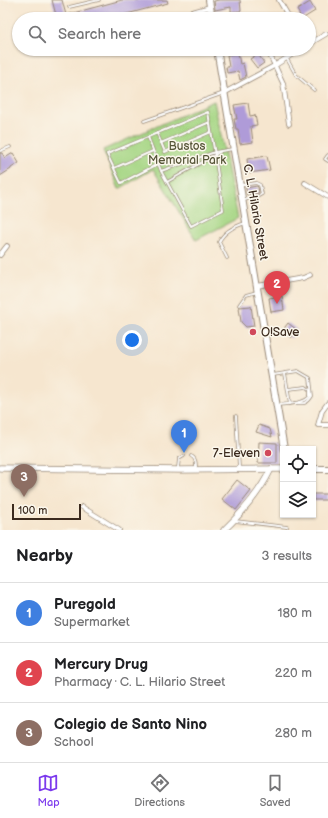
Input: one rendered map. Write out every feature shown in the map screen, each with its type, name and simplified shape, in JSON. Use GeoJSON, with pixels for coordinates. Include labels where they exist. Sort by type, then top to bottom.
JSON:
{"type":"FeatureCollection","features":[{"type":"Feature","properties":{"kind":"main road"},"geometry":{"type":"LineString","coordinates":[[209,0],[211,12]]}},
{"type":"Feature","properties":{"kind":"main road","name":"C. L. Hilario Street"},"geometry":{"type":"LineString","coordinates":[[218,56],[284,446]]}},
{"type":"Feature","properties":{"kind":"main road"},"geometry":{"type":"LineString","coordinates":[[0,468],[178,470],[280,469]]}},
{"type":"Feature","properties":{"kind":"main road"},"geometry":{"type":"LineString","coordinates":[[224,530],[234,521],[252,499],[263,484],[271,469]]}},
{"type":"Feature","properties":{"kind":"main road"},"geometry":{"type":"LineString","coordinates":[[316,469],[328,469]]}},
{"type":"Feature","properties":{"kind":"street"},"geometry":{"type":"LineString","coordinates":[[279,0],[286,12]]}},
{"type":"Feature","properties":{"kind":"street"},"geometry":{"type":"LineString","coordinates":[[194,12],[210,8]]}},
{"type":"Feature","properties":{"kind":"street"},"geometry":{"type":"LineString","coordinates":[[316,40],[326,34]]}},
{"type":"Feature","properties":{"kind":"street"},"geometry":{"type":"LineString","coordinates":[[270,56],[283,83],[289,124]]}},
{"type":"Feature","properties":{"kind":"street"},"geometry":{"type":"LineString","coordinates":[[224,93],[289,56]]}},
{"type":"Feature","properties":{"kind":"street"},"geometry":{"type":"LineString","coordinates":[[305,183],[328,197]]}},
{"type":"Feature","properties":{"kind":"street"},"geometry":{"type":"LineString","coordinates":[[0,255],[7,246]]}},
{"type":"Feature","properties":{"kind":"street"},"geometry":{"type":"LineString","coordinates":[[258,289],[310,275]]}},
{"type":"Feature","properties":{"kind":"street"},"geometry":{"type":"LineString","coordinates":[[328,403],[322,411],[318,425],[328,425]]}},
{"type":"Feature","properties":{"kind":"street"},"geometry":{"type":"LineString","coordinates":[[82,507],[119,530]]}},
{"type":"Feature","properties":{"kind":"lane"},"geometry":{"type":"LineString","coordinates":[[69,8],[99,0]]}},
{"type":"Feature","properties":{"kind":"lane"},"geometry":{"type":"LineString","coordinates":[[286,58],[296,75],[314,90]]}},
{"type":"Feature","properties":{"kind":"lane"},"geometry":{"type":"LineString","coordinates":[[144,121],[224,93]]}},
{"type":"Feature","properties":{"kind":"lane"},"geometry":{"type":"LineString","coordinates":[[148,137],[158,164],[191,226],[223,210],[208,112],[107,154],[122,183],[158,164]]}},
{"type":"Feature","properties":{"kind":"lane"},"geometry":{"type":"LineString","coordinates":[[161,143],[210,122]]}},
{"type":"Feature","properties":{"kind":"lane"},"geometry":{"type":"LineString","coordinates":[[157,133],[165,152],[211,131]]}},
{"type":"Feature","properties":{"kind":"lane"},"geometry":{"type":"LineString","coordinates":[[0,152],[10,146]]}},
{"type":"Feature","properties":{"kind":"lane"},"geometry":{"type":"LineString","coordinates":[[167,182],[215,154],[234,148]]}},
{"type":"Feature","properties":{"kind":"lane"},"geometry":{"type":"LineString","coordinates":[[114,168],[153,151]]}},
{"type":"Feature","properties":{"kind":"lane"},"geometry":{"type":"LineString","coordinates":[[162,172],[215,154]]}},
{"type":"Feature","properties":{"kind":"lane"},"geometry":{"type":"LineString","coordinates":[[328,155],[325,159],[328,161]]}},
{"type":"Feature","properties":{"kind":"lane"},"geometry":{"type":"LineString","coordinates":[[240,185],[256,183],[260,185],[262,194],[257,197],[243,200]]}},
{"type":"Feature","properties":{"kind":"lane"},"geometry":{"type":"LineString","coordinates":[[227,258],[219,242],[221,238],[235,226],[247,223]]}},
{"type":"Feature","properties":{"kind":"lane"},"geometry":{"type":"LineString","coordinates":[[240,305],[246,295],[258,289]]}},
{"type":"Feature","properties":{"kind":"lane"},"geometry":{"type":"LineString","coordinates":[[272,375],[298,371],[310,378],[312,396],[306,403],[294,403]]}},
{"type":"Feature","properties":{"kind":"lane"},"geometry":{"type":"LineString","coordinates":[[285,373],[290,404]]}},
{"type":"Feature","properties":{"kind":"lane"},"geometry":{"type":"LineString","coordinates":[[277,406],[306,400],[310,396],[310,390],[308,388],[288,389]]}},
{"type":"Feature","properties":{"kind":"lane"},"geometry":{"type":"LineString","coordinates":[[236,416],[239,469]]}},
{"type":"Feature","properties":{"kind":"lane"},"geometry":{"type":"LineString","coordinates":[[178,470],[179,459],[184,456]]}},
{"type":"Feature","properties":{"kind":"lane"},"geometry":{"type":"LineString","coordinates":[[191,456],[196,462],[196,469]]}},
{"type":"Feature","properties":{"kind":"lane"},"geometry":{"type":"LineString","coordinates":[[234,521],[287,527]]}},
{"type":"Feature","properties":{"kind":"green space","name":"Bustos Memorial Park"},"geometry":{"type":"Polygon","coordinates":[[[214,101],[238,218],[196,240],[153,169],[119,189],[103,150],[214,101]]]}},
{"type":"Feature","properties":{"kind":"building"},"geometry":{"type":"Polygon","coordinates":[[[52,0],[62,0],[65,12],[55,12],[52,0]]]}},
{"type":"Feature","properties":{"kind":"building"},"geometry":{"type":"Polygon","coordinates":[[[122,0],[167,0],[168,3],[134,12],[77,12],[122,0]]]}},
{"type":"Feature","properties":{"kind":"building"},"geometry":{"type":"Polygon","coordinates":[[[240,0],[241,11],[231,12],[231,7],[215,10],[214,1],[240,0]]]}},
{"type":"Feature","properties":{"kind":"building"},"geometry":{"type":"Polygon","coordinates":[[[310,2],[315,11],[298,12],[297,10],[310,2]]]}},
{"type":"Feature","properties":{"kind":"building"},"geometry":{"type":"Polygon","coordinates":[[[227,56],[239,56],[240,64],[243,63],[246,77],[240,80],[238,71],[227,73],[226,67],[229,67],[227,56]]]}},
{"type":"Feature","properties":{"kind":"building"},"geometry":{"type":"Polygon","coordinates":[[[255,56],[259,56],[264,63],[257,68],[250,59],[255,56]]]}},
{"type":"Feature","properties":{"kind":"building"},"geometry":{"type":"Polygon","coordinates":[[[248,103],[250,116],[255,115],[257,125],[251,126],[253,142],[240,144],[238,129],[236,129],[234,119],[237,119],[234,105],[248,103]]]}},
{"type":"Feature","properties":{"kind":"building"},"geometry":{"type":"Polygon","coordinates":[[[0,153],[2,153],[5,158],[13,153],[19,163],[0,176],[0,153]]]}},
{"type":"Feature","properties":{"kind":"building"},"geometry":{"type":"Polygon","coordinates":[[[267,156],[270,170],[249,173],[247,159],[267,156]]]}},
{"type":"Feature","properties":{"kind":"building"},"geometry":{"type":"Polygon","coordinates":[[[257,186],[259,193],[247,195],[246,188],[257,186]]]}},
{"type":"Feature","properties":{"kind":"building"},"geometry":{"type":"Polygon","coordinates":[[[282,296],[284,310],[271,312],[269,298],[282,296]]]}},
{"type":"Feature","properties":{"kind":"building"},"geometry":{"type":"Polygon","coordinates":[[[251,306],[254,326],[246,327],[241,322],[239,307],[251,306]]]}},
{"type":"Feature","properties":{"kind":"building"},"geometry":{"type":"Polygon","coordinates":[[[288,323],[297,330],[291,338],[282,331],[288,323]]]}},
{"type":"Feature","properties":{"kind":"building"},"geometry":{"type":"Polygon","coordinates":[[[259,425],[270,429],[272,437],[256,432],[259,425]]]}},
{"type":"Feature","properties":{"kind":"building","name":"7-Eleven"},"geometry":{"type":"Polygon","coordinates":[[[259,442],[277,443],[277,463],[258,463],[259,442]]]}},
{"type":"Feature","properties":{"kind":"building"},"geometry":{"type":"Polygon","coordinates":[[[237,480],[251,491],[236,510],[222,499],[237,480]]]}},
{"type":"Feature","properties":{"kind":"building"},"geometry":{"type":"Polygon","coordinates":[[[316,494],[328,494],[328,500],[316,500],[316,494]]]}},
{"type":"Feature","properties":{"kind":"place","name":"Mercury Drug"},"geometry":{"type":"Point","coordinates":[277,304]}},
{"type":"Feature","properties":{"kind":"place","name":"O!Save"},"geometry":{"type":"Point","coordinates":[253,332]}},
{"type":"Feature","properties":{"kind":"place","name":"Puregold"},"geometry":{"type":"Point","coordinates":[184,453]}},
{"type":"Feature","properties":{"kind":"place","name":"7-Eleven"},"geometry":{"type":"Point","coordinates":[268,453]}},
{"type":"Feature","properties":{"kind":"place","name":"Colegio de Santo Nino"},"geometry":{"type":"Point","coordinates":[24,497]}}]}
